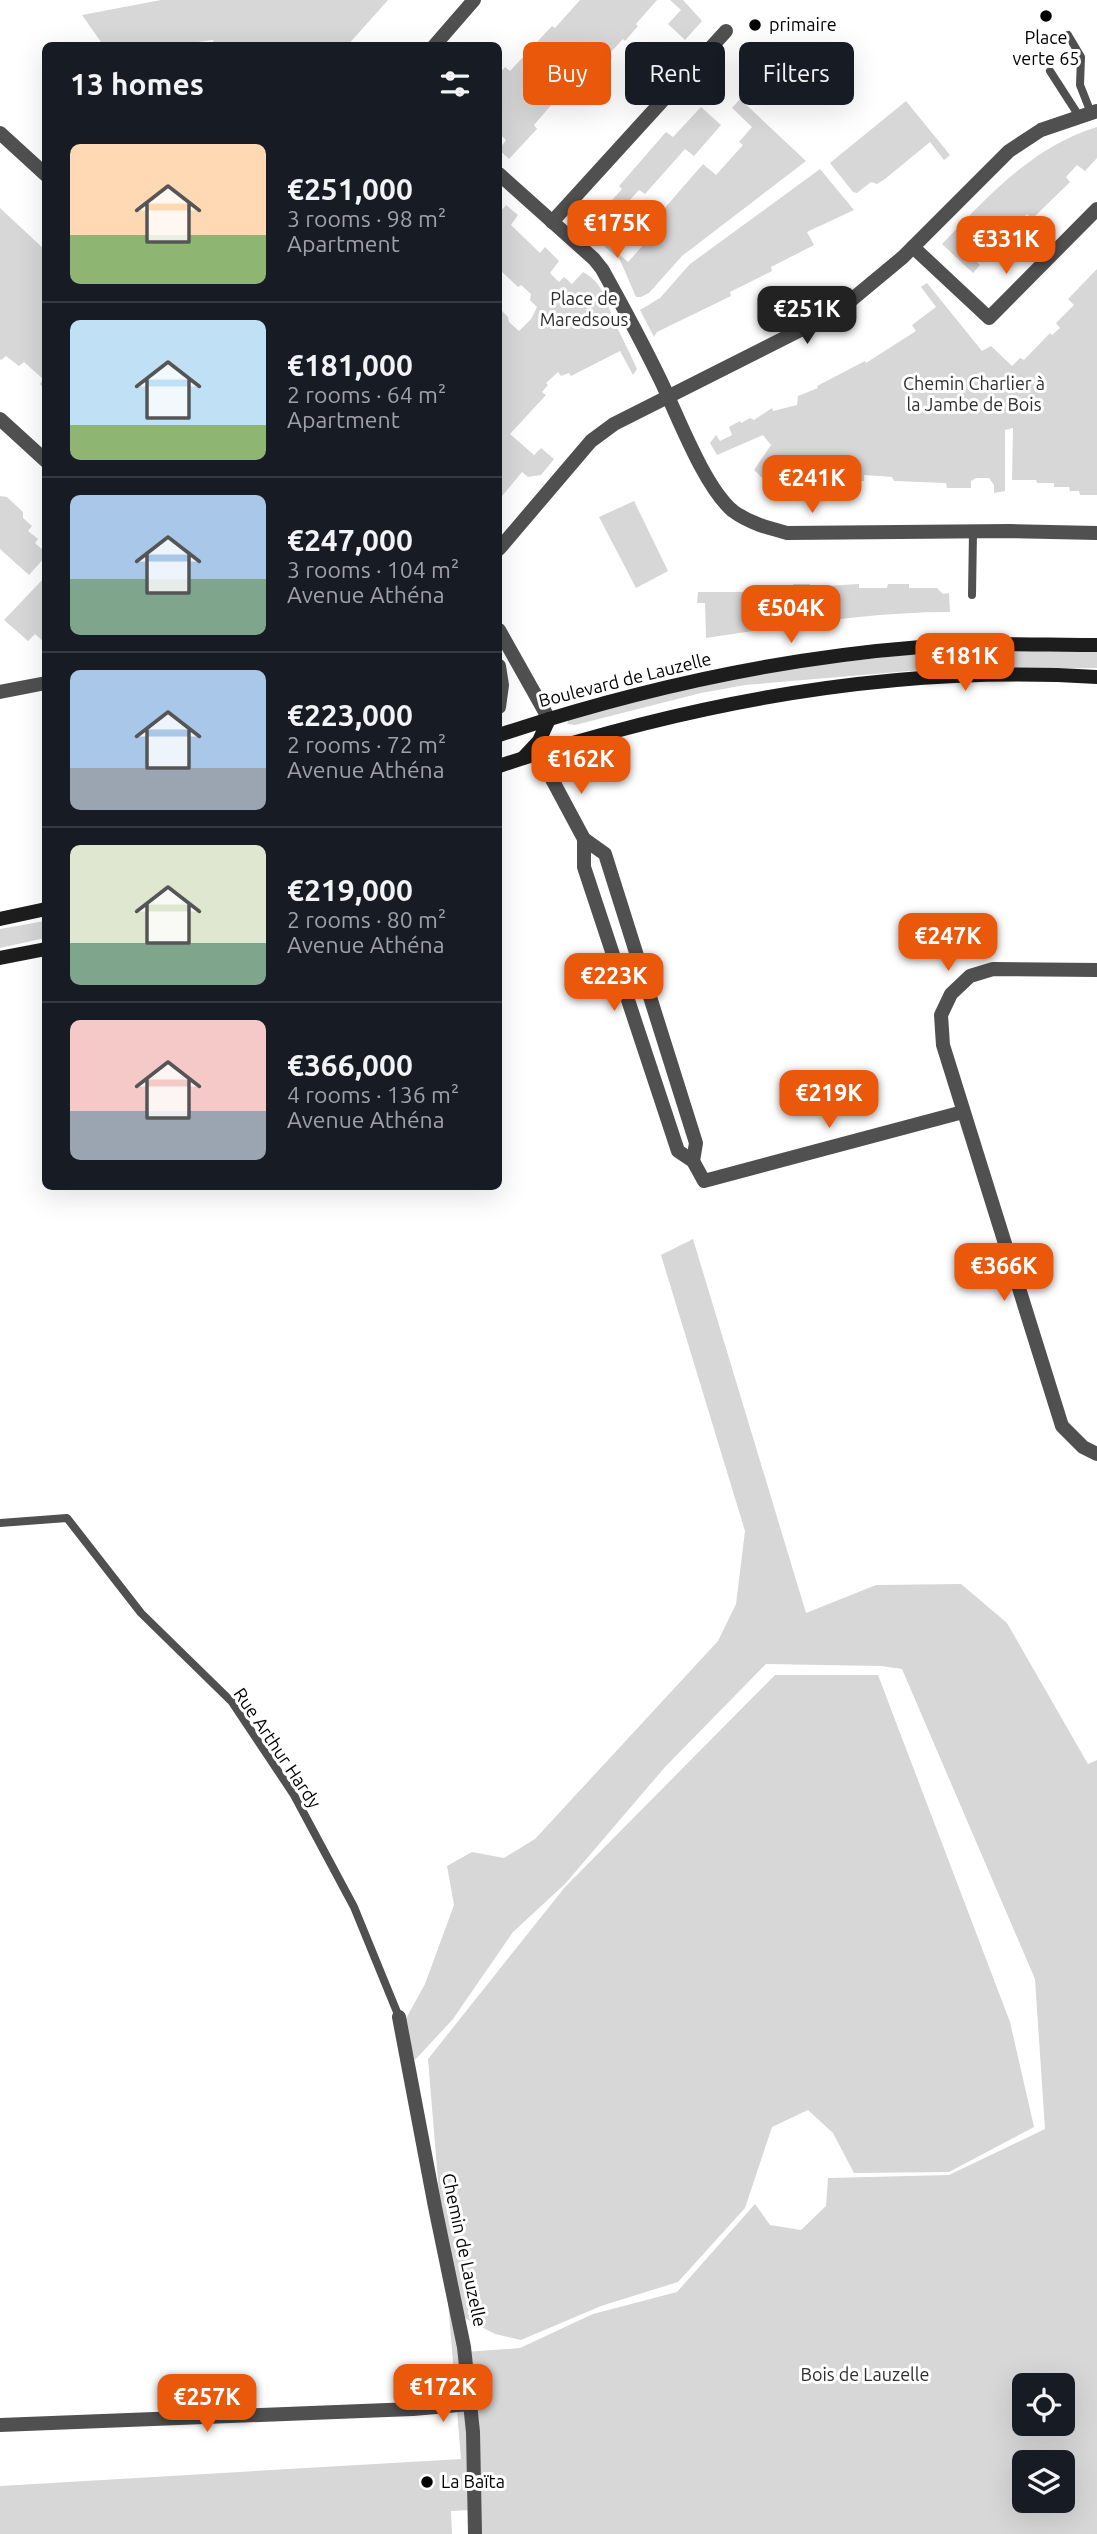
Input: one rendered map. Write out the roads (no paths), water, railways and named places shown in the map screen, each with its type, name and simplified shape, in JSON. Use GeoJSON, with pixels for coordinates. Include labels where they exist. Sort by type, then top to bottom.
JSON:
{"type":"FeatureCollection","features":[{"type":"Feature","properties":{"kind":"main road","name":"Boulevard de Lauzelle"},"geometry":{"type":"LineString","coordinates":[[502,734],[548,719],[719,676],[827,657],[968,645],[1097,645]]}},
{"type":"Feature","properties":{"kind":"main road"},"geometry":{"type":"LineString","coordinates":[[502,765],[679,715],[832,686],[932,676],[1050,674],[1097,677]]}},
{"type":"Feature","properties":{"kind":"main road"},"geometry":{"type":"LineString","coordinates":[[522,759],[539,741],[548,719]]}},
{"type":"Feature","properties":{"kind":"main road"},"geometry":{"type":"LineString","coordinates":[[0,919],[42,910]]}},
{"type":"Feature","properties":{"kind":"main road"},"geometry":{"type":"LineString","coordinates":[[0,958],[42,950]]}},
{"type":"Feature","properties":{"kind":"street"},"geometry":{"type":"LineString","coordinates":[[437,42],[474,0]]}},
{"type":"Feature","properties":{"kind":"street"},"geometry":{"type":"LineString","coordinates":[[552,222],[726,31]]}},
{"type":"Feature","properties":{"kind":"street"},"geometry":{"type":"LineString","coordinates":[[502,546],[591,442],[614,424],[838,311],[913,247],[1009,151],[1041,130],[1089,113]]}},
{"type":"Feature","properties":{"kind":"street"},"geometry":{"type":"LineString","coordinates":[[0,133],[42,171]]}},
{"type":"Feature","properties":{"kind":"street"},"geometry":{"type":"LineString","coordinates":[[502,177],[602,269],[719,496],[734,512],[759,526],[788,533],[1097,533]]}},
{"type":"Feature","properties":{"kind":"street"},"geometry":{"type":"LineString","coordinates":[[913,247],[989,318],[1097,209]]}},
{"type":"Feature","properties":{"kind":"street"},"geometry":{"type":"LineString","coordinates":[[0,419],[42,457]]}},
{"type":"Feature","properties":{"kind":"street"},"geometry":{"type":"LineString","coordinates":[[502,635],[548,719]]}},
{"type":"Feature","properties":{"kind":"street"},"geometry":{"type":"LineString","coordinates":[[0,692],[42,684]]}},
{"type":"Feature","properties":{"kind":"street"},"geometry":{"type":"LineString","coordinates":[[543,752],[547,770],[584,839],[605,854],[696,1143],[693,1161]]}},
{"type":"Feature","properties":{"kind":"street"},"geometry":{"type":"LineString","coordinates":[[584,839],[584,867],[678,1151],[693,1161],[704,1181],[963,1112]]}},
{"type":"Feature","properties":{"kind":"street"},"geometry":{"type":"LineString","coordinates":[[1097,970],[993,969],[970,976],[951,994],[941,1016],[943,1045],[1062,1426],[1083,1447],[1097,1454]]}},
{"type":"Feature","properties":{"kind":"street","name":"Chemin de Lauzelle"},"geometry":{"type":"LineString","coordinates":[[399,2017],[464,2347],[470,2404],[475,2534]]}},
{"type":"Feature","properties":{"kind":"street"},"geometry":{"type":"LineString","coordinates":[[0,2425],[413,2409],[470,2404]]}},
{"type":"Feature","properties":{"kind":"lane"},"geometry":{"type":"LineString","coordinates":[[1068,35],[1082,57],[1080,85],[1089,113]]}},
{"type":"Feature","properties":{"kind":"lane"},"geometry":{"type":"LineString","coordinates":[[1050,71],[1089,113]]}},
{"type":"Feature","properties":{"kind":"lane"},"geometry":{"type":"LineString","coordinates":[[972,595],[973,532]]}},
{"type":"Feature","properties":{"kind":"lane","name":"Rue Arthur Hardy"},"geometry":{"type":"LineString","coordinates":[[0,1523],[67,1518],[141,1613],[232,1702],[294,1795],[354,1907],[399,2017]]}},
{"type":"Feature","properties":{"kind":"place","name":"Place verte 65"},"geometry":{"type":"Point","coordinates":[1046,16]}},
{"type":"Feature","properties":{"kind":"place","name":"primaire"},"geometry":{"type":"Point","coordinates":[755,25]}},
{"type":"Feature","properties":{"kind":"place","name":"La Baïta"},"geometry":{"type":"Point","coordinates":[427,2482]}},
{"type":"Feature","properties":{"kind":"park label","name":"Place de Maredsous"},"geometry":{"type":"Point","coordinates":[584,309]}},
{"type":"Feature","properties":{"kind":"park label","name":"Chemin Charlier à la Jambe de Bois"},"geometry":{"type":"Point","coordinates":[974,394]}},
{"type":"Feature","properties":{"kind":"park label","name":"Bois de Lauzelle"},"geometry":{"type":"Point","coordinates":[865,2375]}}]}
